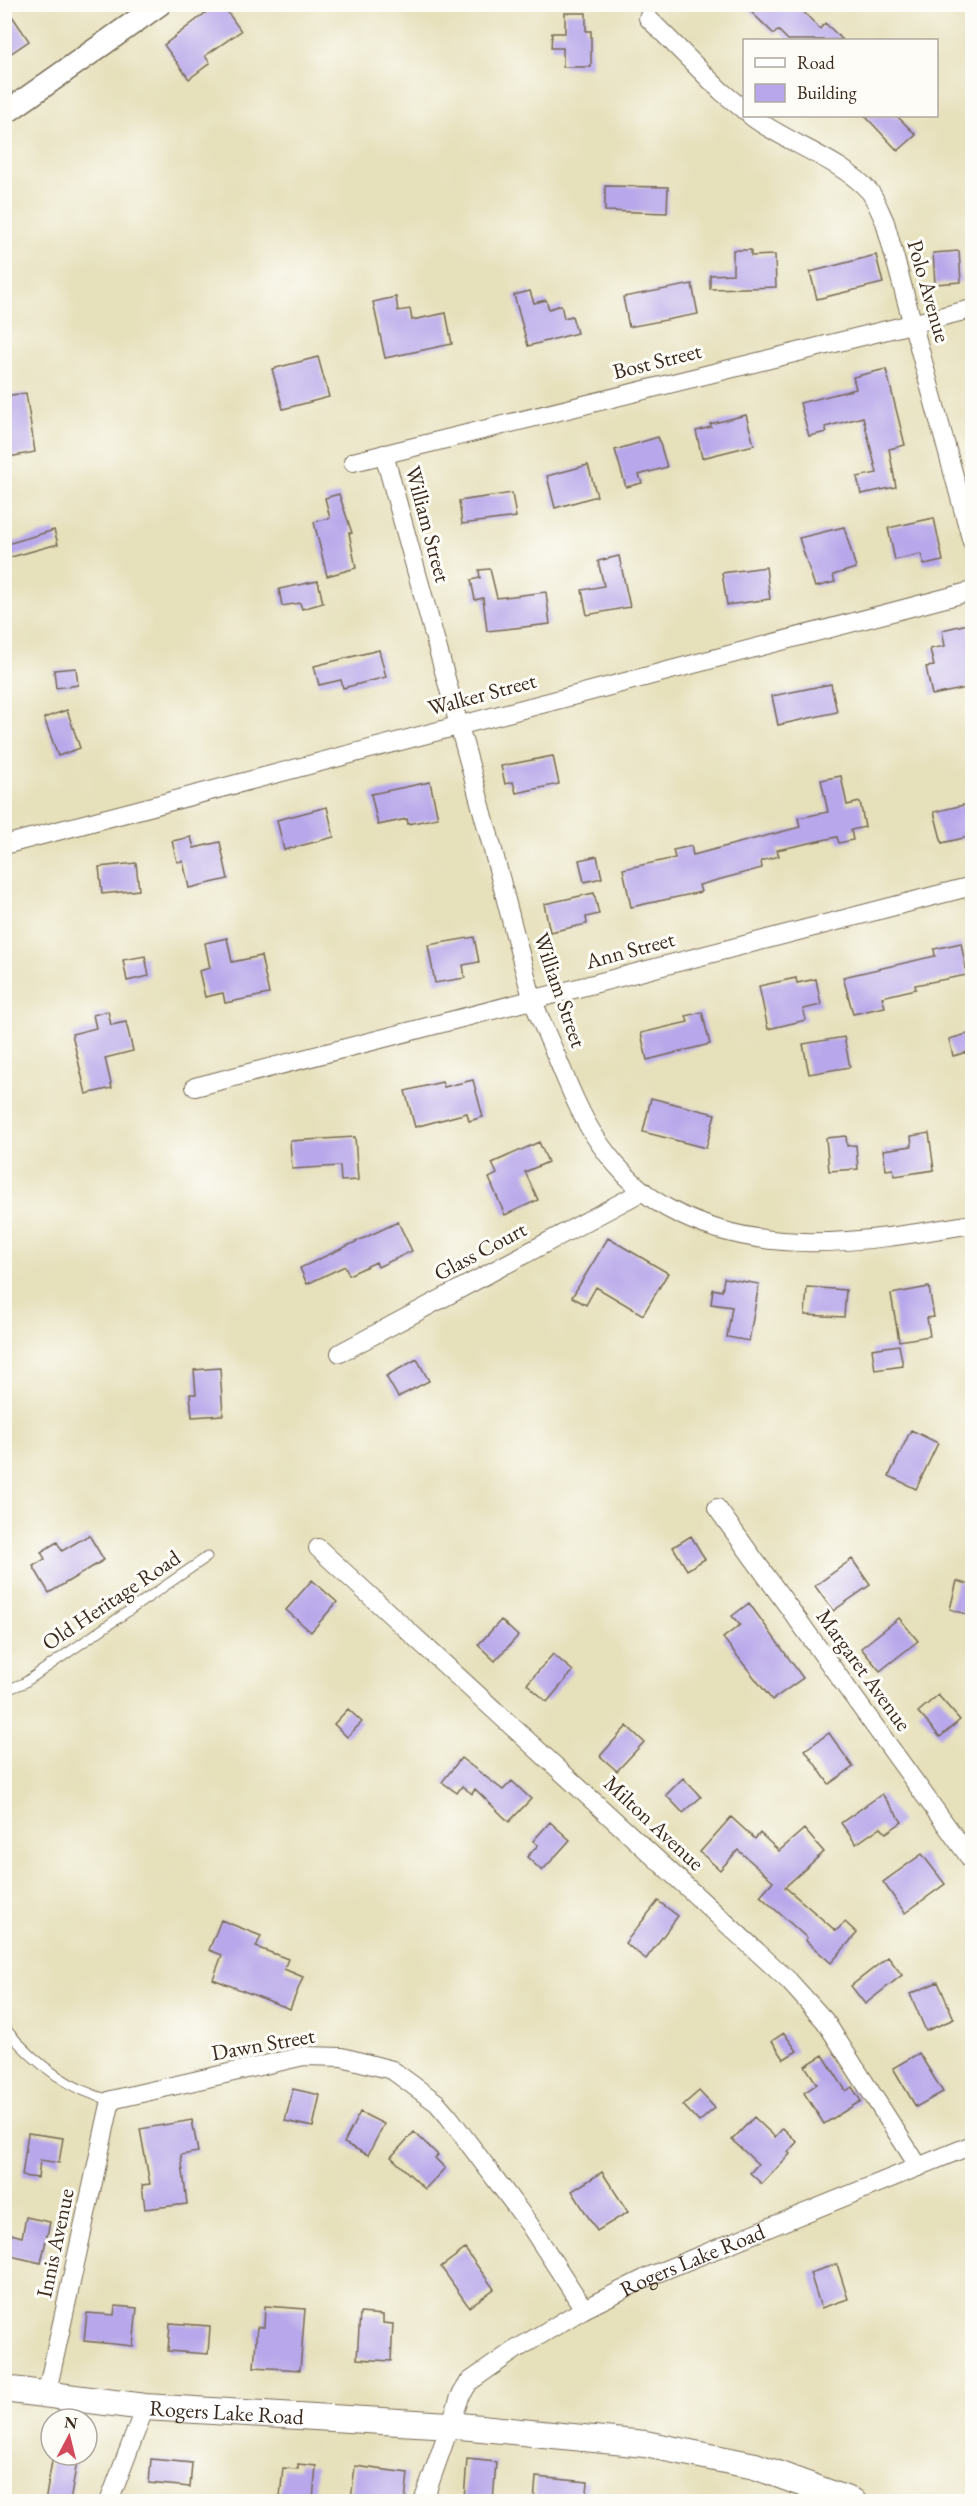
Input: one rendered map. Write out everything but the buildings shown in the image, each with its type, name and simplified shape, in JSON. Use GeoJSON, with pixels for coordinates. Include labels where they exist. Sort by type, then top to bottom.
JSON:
{"type":"FeatureCollection","features":[{"type":"Feature","properties":{"kind":"main road","name":"Rogers Lake Road"},"geometry":{"type":"LineString","coordinates":[[4,2389],[145,2407],[450,2425],[645,2444],[754,2466],[853,2502]]}},
{"type":"Feature","properties":{"kind":"street"},"geometry":{"type":"LineString","coordinates":[[4,114],[160,4]]}},
{"type":"Feature","properties":{"kind":"street"},"geometry":{"type":"LineString","coordinates":[[648,18],[721,91],[743,109]]}},
{"type":"Feature","properties":{"kind":"street","name":"Polo Avenue"},"geometry":{"type":"LineString","coordinates":[[752,117],[767,128],[850,174],[871,193],[885,222],[972,542]]}},
{"type":"Feature","properties":{"kind":"street","name":"Bost Street"},"geometry":{"type":"LineString","coordinates":[[353,462],[972,309]]}},
{"type":"Feature","properties":{"kind":"street","name":"William Street"},"geometry":{"type":"LineString","coordinates":[[384,454],[533,999],[571,1091],[592,1132],[626,1176],[643,1191],[666,1207],[689,1218],[732,1232],[790,1243],[868,1241],[972,1224]]}},
{"type":"Feature","properties":{"kind":"street","name":"Walker Street"},"geometry":{"type":"LineString","coordinates":[[4,845],[972,591]]}},
{"type":"Feature","properties":{"kind":"street","name":"Ann Street"},"geometry":{"type":"LineString","coordinates":[[195,1087],[972,886]]}},
{"type":"Feature","properties":{"kind":"street","name":"Glass Court"},"geometry":{"type":"LineString","coordinates":[[340,1353],[643,1191]]}},
{"type":"Feature","properties":{"kind":"street","name":"Margaret Avenue"},"geometry":{"type":"LineString","coordinates":[[717,1508],[972,1861]]}},
{"type":"Feature","properties":{"kind":"street","name":"Milton Avenue"},"geometry":{"type":"LineString","coordinates":[[318,1548],[789,1981],[825,2021],[919,2167]]}},
{"type":"Feature","properties":{"kind":"street","name":"Dawn Street"},"geometry":{"type":"LineString","coordinates":[[111,2100],[304,2056],[342,2057],[392,2070],[437,2103],[449,2117],[529,2224],[584,2308]]}},
{"type":"Feature","properties":{"kind":"street","name":"Innis Avenue"},"geometry":{"type":"LineString","coordinates":[[46,2396],[111,2100]]}},
{"type":"Feature","properties":{"kind":"street","name":"Rogers Lake Road"},"geometry":{"type":"LineString","coordinates":[[450,2425],[460,2397],[470,2382],[515,2350],[584,2308],[650,2276],[972,2145]]}},
{"type":"Feature","properties":{"kind":"street"},"geometry":{"type":"LineString","coordinates":[[109,2502],[145,2407]]}},
{"type":"Feature","properties":{"kind":"street"},"geometry":{"type":"LineString","coordinates":[[423,2502],[450,2425]]}},
{"type":"Feature","properties":{"kind":"lane","name":"Old Heritage Road"},"geometry":{"type":"LineString","coordinates":[[4,1691],[24,1683],[207,1557]]}},
{"type":"Feature","properties":{"kind":"lane"},"geometry":{"type":"LineString","coordinates":[[4,2027],[34,2058],[60,2078],[92,2096],[111,2100]]}}]}
